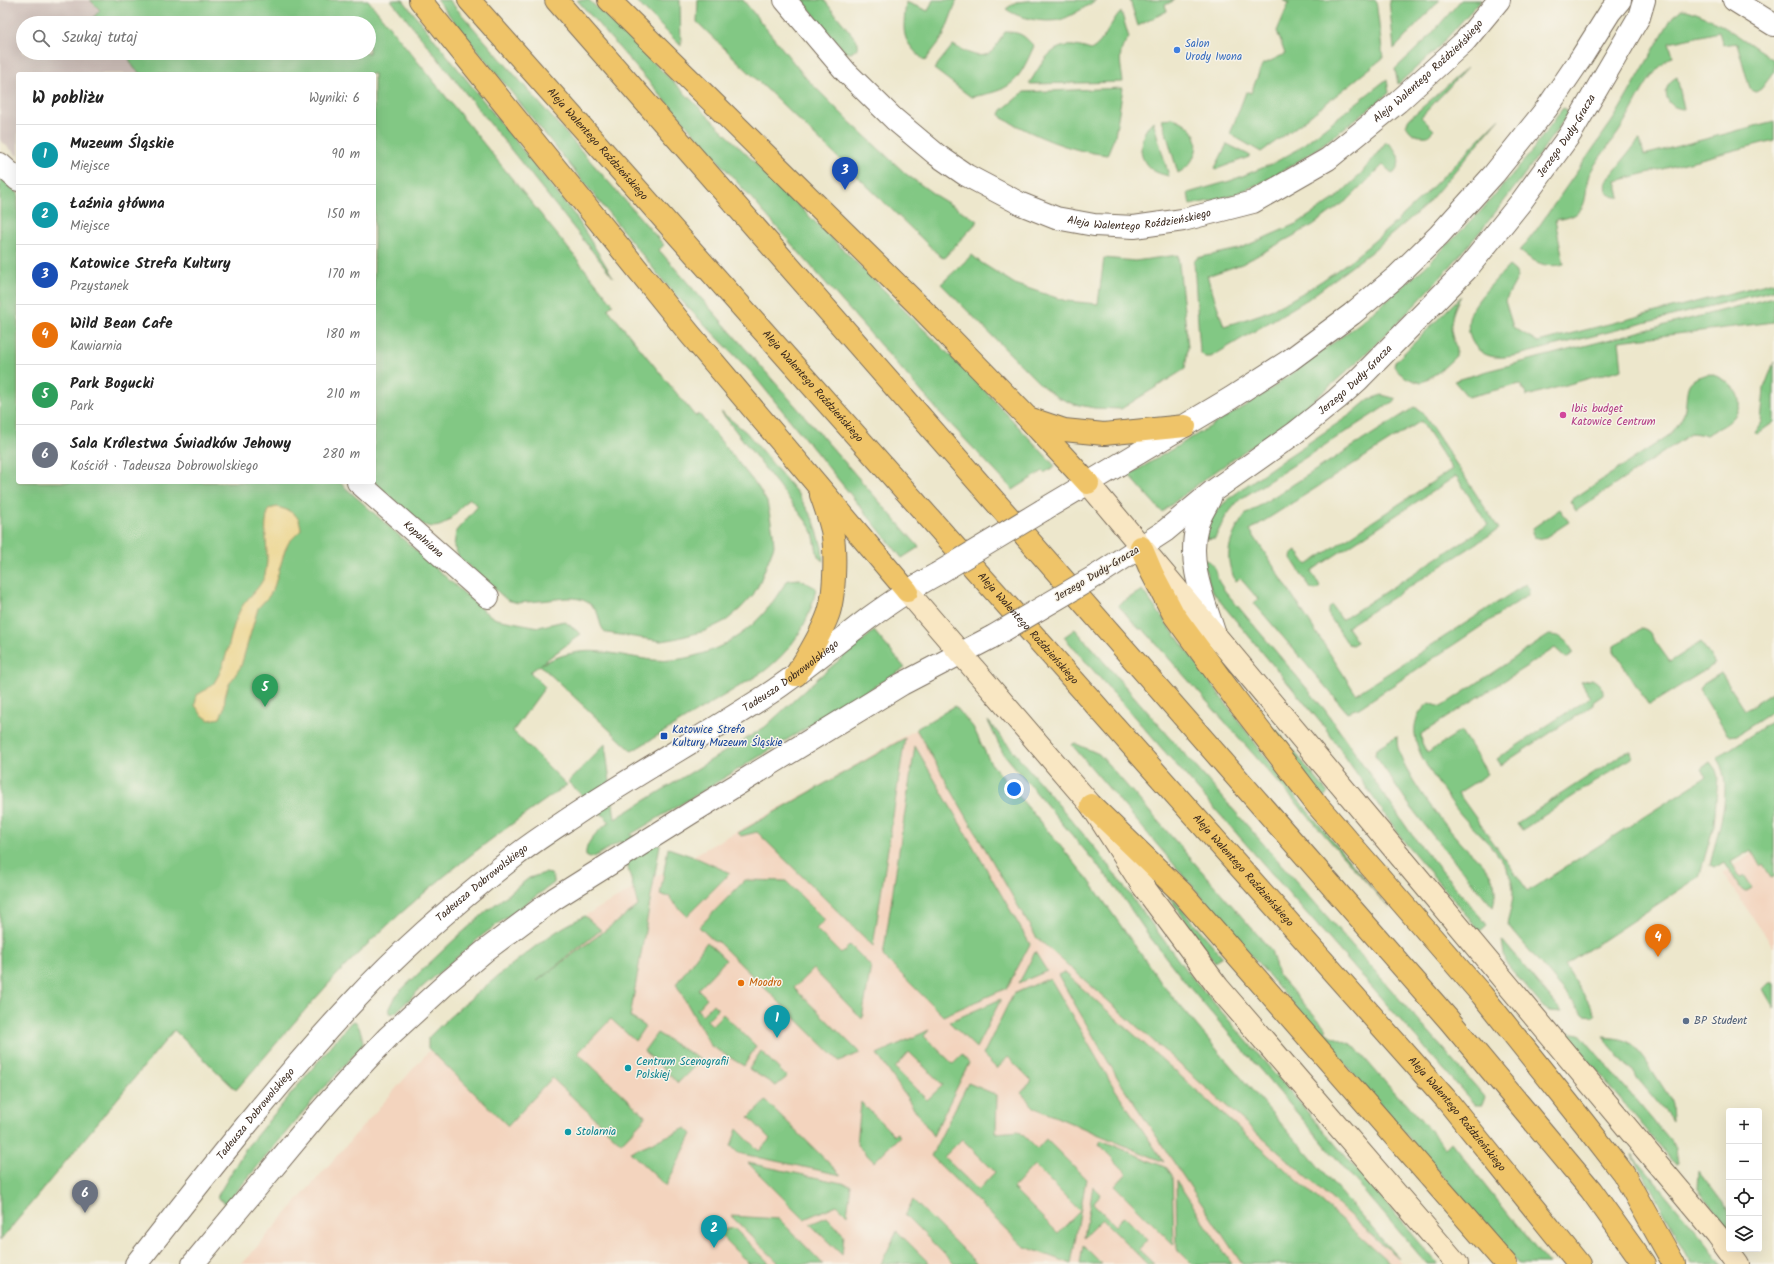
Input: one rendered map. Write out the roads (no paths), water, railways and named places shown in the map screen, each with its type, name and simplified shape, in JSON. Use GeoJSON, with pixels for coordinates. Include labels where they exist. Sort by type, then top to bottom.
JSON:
{"type":"FeatureCollection","features":[{"type":"Feature","properties":{"kind":"main road"},"geometry":{"type":"LineString","coordinates":[[420,0],[689,333],[907,591],[1091,805],[1182,893],[1506,1264]]}},
{"type":"Feature","properties":{"kind":"main road","name":"Aleja Walentego Roździeńskiego"},"geometry":{"type":"LineString","coordinates":[[469,0],[1445,1098],[1579,1264]]}},
{"type":"Feature","properties":{"kind":"main road"},"geometry":{"type":"LineString","coordinates":[[556,0],[1449,1020],[1591,1190],[1644,1264]]}},
{"type":"Feature","properties":{"kind":"main road"},"geometry":{"type":"LineString","coordinates":[[609,0],[919,306],[1028,418],[1088,483],[1373,825],[1552,1035],[1717,1234],[1738,1264]]}},
{"type":"Feature","properties":{"kind":"main road"},"geometry":{"type":"LineString","coordinates":[[1028,418],[1064,430],[1104,434],[1185,426]]}},
{"type":"Feature","properties":{"kind":"main road"},"geometry":{"type":"LineString","coordinates":[[796,674],[819,637],[829,614],[833,583],[834,556],[832,530],[819,488]]}},
{"type":"Feature","properties":{"kind":"main road"},"geometry":{"type":"LineString","coordinates":[[1141,547],[1152,573],[1174,615],[1229,691],[1318,806],[1482,995],[1585,1124],[1623,1173],[1674,1264]]}},
{"type":"Feature","properties":{"kind":"main road"},"geometry":{"type":"LineString","coordinates":[[1091,805],[1143,886],[1218,987],[1457,1264]]}},
{"type":"Feature","properties":{"kind":"street","name":"Aleja Walentego Roździeńskiego"},"geometry":{"type":"LineString","coordinates":[[785,0],[846,72],[894,119],[937,155],[966,175],[1021,204],[1056,218],[1094,225],[1134,227],[1184,220],[1253,202],[1328,159],[1398,102],[1465,41],[1499,0]]}},
{"type":"Feature","properties":{"kind":"street"},"geometry":{"type":"LineString","coordinates":[[907,591],[1185,426],[1290,360],[1352,314],[1396,277],[1428,246],[1494,174],[1547,108],[1610,12],[1620,0]]}},
{"type":"Feature","properties":{"kind":"street","name":"Jerzego Dudy-Gracza"},"geometry":{"type":"LineString","coordinates":[[961,653],[992,637],[1099,574],[1165,531],[1213,491],[1296,433],[1337,399],[1467,269],[1517,208],[1571,134],[1639,17],[1644,0]]}},
{"type":"Feature","properties":{"kind":"street"},"geometry":{"type":"LineString","coordinates":[[1734,0],[1774,25]]}},
{"type":"Feature","properties":{"kind":"street"},"geometry":{"type":"LineString","coordinates":[[0,164],[16,178]]}},
{"type":"Feature","properties":{"kind":"street","name":"Kopalniana"},"geometry":{"type":"LineString","coordinates":[[360,484],[488,597]]}},
{"type":"Feature","properties":{"kind":"street"},"geometry":{"type":"LineString","coordinates":[[1213,491],[1197,526],[1194,550],[1195,571],[1215,635]]}},
{"type":"Feature","properties":{"kind":"street","name":"Tadeusza Dobrowolskiego"},"geometry":{"type":"LineString","coordinates":[[136,1264],[236,1138],[314,1045],[356,998],[437,920],[517,855],[549,832],[649,767],[767,695],[871,616],[907,591]]}},
{"type":"Feature","properties":{"kind":"street"},"geometry":{"type":"LineString","coordinates":[[194,1264],[317,1115],[358,1069],[388,1037],[448,982],[486,950],[554,899],[589,876],[902,684],[961,653]]}},
{"type":"Feature","properties":{"kind":"place","name":"Salon Urody Iwona"},"geometry":{"type":"Point","coordinates":[1177,50]}},
{"type":"Feature","properties":{"kind":"place","name":"Katowice Strefa Kultury"},"geometry":{"type":"Point","coordinates":[845,190]}},
{"type":"Feature","properties":{"kind":"place","name":"Ibis budget Katowice Centrum"},"geometry":{"type":"Point","coordinates":[1563,415]}},
{"type":"Feature","properties":{"kind":"place","name":"Park Bogucki"},"geometry":{"type":"Point","coordinates":[265,707]}},
{"type":"Feature","properties":{"kind":"place","name":"Katowice Strefa Kultury Muzeum Śląskie"},"geometry":{"type":"Point","coordinates":[664,736]}},
{"type":"Feature","properties":{"kind":"place","name":"Wild Bean Cafe"},"geometry":{"type":"Point","coordinates":[1658,957]}},
{"type":"Feature","properties":{"kind":"place","name":"Moodro"},"geometry":{"type":"Point","coordinates":[741,983]}},
{"type":"Feature","properties":{"kind":"place","name":"BP Student"},"geometry":{"type":"Point","coordinates":[1686,1021]}},
{"type":"Feature","properties":{"kind":"place","name":"Muzeum Śląskie"},"geometry":{"type":"Point","coordinates":[777,1038]}},
{"type":"Feature","properties":{"kind":"place","name":"Centrum Scenografii Polskiej"},"geometry":{"type":"Point","coordinates":[628,1068]}},
{"type":"Feature","properties":{"kind":"place","name":"Stolarnia"},"geometry":{"type":"Point","coordinates":[568,1132]}},
{"type":"Feature","properties":{"kind":"place","name":"Sala Królestwa Świadków Jehowy"},"geometry":{"type":"Point","coordinates":[85,1213]}},
{"type":"Feature","properties":{"kind":"place","name":"Łaźnia główna"},"geometry":{"type":"Point","coordinates":[714,1248]}}]}
